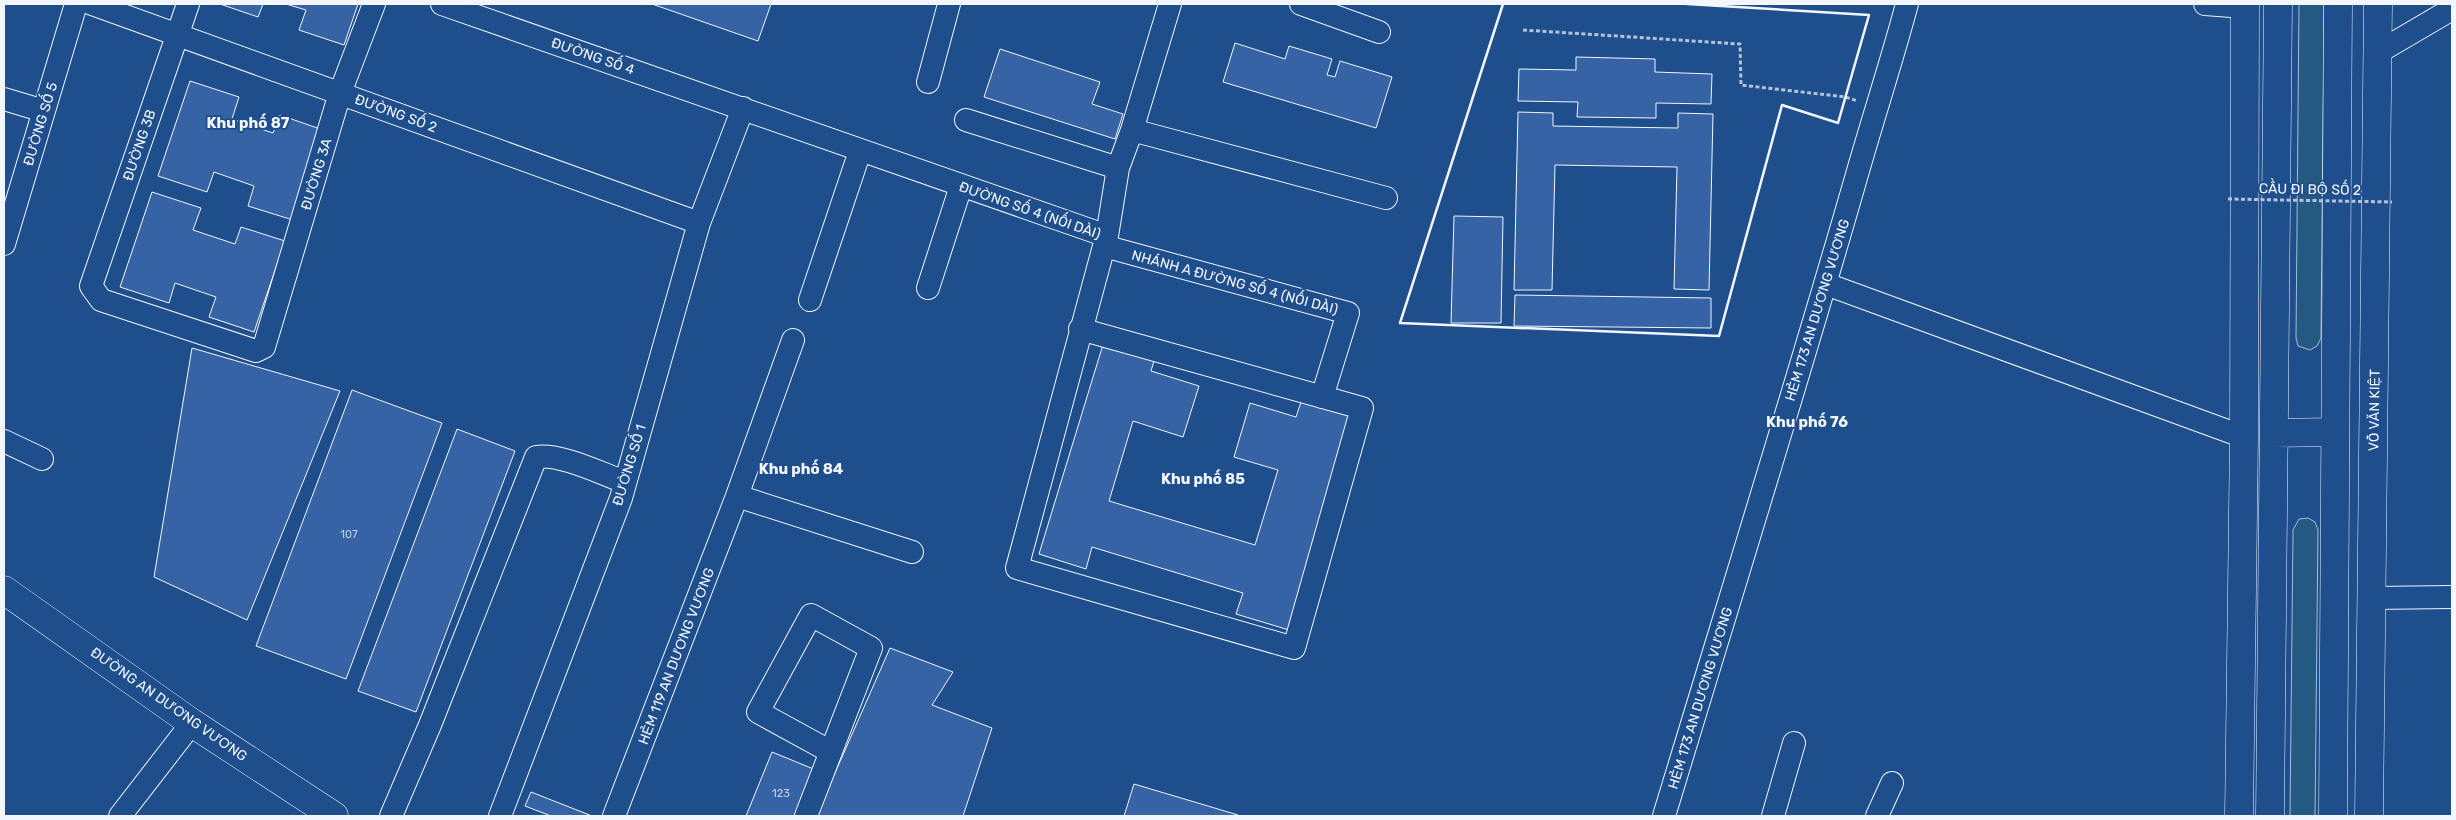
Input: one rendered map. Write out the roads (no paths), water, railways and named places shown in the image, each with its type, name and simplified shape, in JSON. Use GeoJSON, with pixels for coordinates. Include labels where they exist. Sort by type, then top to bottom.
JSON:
{"type":"FeatureCollection","features":[{"type":"Feature","properties":{"kind":"main road"},"geometry":{"type":"LineString","coordinates":[[2270,816],[2278,4]]}},
{"type":"Feature","properties":{"kind":"main road"},"geometry":{"type":"LineString","coordinates":[[2333,816],[2338,4]]}},
{"type":"Feature","properties":{"kind":"main road","name":"VÕ VĂN KIỆT"},"geometry":{"type":"LineString","coordinates":[[2369,816],[2378,4]]}},
{"type":"Feature","properties":{"kind":"main road"},"geometry":{"type":"LineString","coordinates":[[2239,816],[2244,437],[2245,6]]}},
{"type":"Feature","properties":{"kind":"main road"},"geometry":{"type":"LineString","coordinates":[[2274,433],[2335,432]]}},
{"type":"Feature","properties":{"kind":"main road","name":"ĐƯỜNG AN DƯƠNG VƯƠNG"},"geometry":{"type":"LineString","coordinates":[[4,590],[192,723],[328,815]]}},
{"type":"Feature","properties":{"kind":"street","name":"ĐƯỜNG SỐ 5"},"geometry":{"type":"LineString","coordinates":[[4,244],[76,4]]}},
{"type":"Feature","properties":{"kind":"street","name":"ĐƯỜNG SỐ 2"},"geometry":{"type":"LineString","coordinates":[[92,4],[699,223]]}},
{"type":"Feature","properties":{"kind":"street","name":"ĐƯỜNG 3B"},"geometry":{"type":"LineString","coordinates":[[188,4],[91,286],[101,300],[256,351],[264,347]]}},
{"type":"Feature","properties":{"kind":"street","name":"ĐƯỜNG 3A"},"geometry":{"type":"LineString","coordinates":[[264,347],[340,93],[374,4]]}},
{"type":"Feature","properties":{"kind":"street","name":"ĐƯỜNG SỐ 4"},"geometry":{"type":"LineString","coordinates":[[442,4],[743,108]]}},
{"type":"Feature","properties":{"kind":"street"},"geometry":{"type":"LineString","coordinates":[[928,82],[949,4]]}},
{"type":"Feature","properties":{"kind":"street","name":"ĐƯỜNG SỐ 4 (NỐI DÀI)"},"geometry":{"type":"LineString","coordinates":[[743,108],[961,186],[1106,241],[1118,168],[1132,130],[1170,4]]}},
{"type":"Feature","properties":{"kind":"street"},"geometry":{"type":"LineString","coordinates":[[1301,4],[1379,32]]}},
{"type":"Feature","properties":{"kind":"street","name":"HẺM 173 AN DƯƠNG VƯƠNG"},"geometry":{"type":"LineString","coordinates":[[1664,816],[1826,284],[1907,4]]}},
{"type":"Feature","properties":{"kind":"street"},"geometry":{"type":"LineString","coordinates":[[2205,4],[2245,6]]}},
{"type":"Feature","properties":{"kind":"street"},"geometry":{"type":"LineString","coordinates":[[2440,4],[2452,9]]}},
{"type":"Feature","properties":{"kind":"street"},"geometry":{"type":"LineString","coordinates":[[2377,53],[2452,9]]}},
{"type":"Feature","properties":{"kind":"street"},"geometry":{"type":"LineString","coordinates":[[4,99],[44,111]]}},
{"type":"Feature","properties":{"kind":"street","name":"ĐƯỜNG SỐ 1"},"geometry":{"type":"LineString","coordinates":[[500,816],[625,482],[699,223],[743,108]]}},
{"type":"Feature","properties":{"kind":"street"},"geometry":{"type":"LineString","coordinates":[[966,120],[1118,168]]}},
{"type":"Feature","properties":{"kind":"street"},"geometry":{"type":"LineString","coordinates":[[1132,130],[1386,198]]}},
{"type":"Feature","properties":{"kind":"street"},"geometry":{"type":"LineString","coordinates":[[810,300],[860,151]]}},
{"type":"Feature","properties":{"kind":"street"},"geometry":{"type":"LineString","coordinates":[[928,288],[961,186]]}},
{"type":"Feature","properties":{"kind":"street"},"geometry":{"type":"LineString","coordinates":[[1080,329],[1362,408],[1294,648],[1017,568],[1080,329],[1106,241]]}},
{"type":"Feature","properties":{"kind":"street","name":"NHÁNH A ĐƯỜNG SỐ 4 (NỐI DÀI)"},"geometry":{"type":"LineString","coordinates":[[1106,241],[1348,313],[1322,397]]}},
{"type":"Feature","properties":{"kind":"street"},"geometry":{"type":"LineString","coordinates":[[1826,284],[2244,437]]}},
{"type":"Feature","properties":{"kind":"street","name":"HẺM 119 AN DƯƠNG VƯƠNG"},"geometry":{"type":"LineString","coordinates":[[614,816],[738,496],[793,340]]}},
{"type":"Feature","properties":{"kind":"street"},"geometry":{"type":"LineString","coordinates":[[4,441],[42,459]]}},
{"type":"Feature","properties":{"kind":"street"},"geometry":{"type":"LineString","coordinates":[[391,816],[430,725],[536,457],[547,457],[567,462],[625,482]]}},
{"type":"Feature","properties":{"kind":"street"},"geometry":{"type":"LineString","coordinates":[[738,496],[912,552]]}},
{"type":"Feature","properties":{"kind":"street"},"geometry":{"type":"LineString","coordinates":[[2372,598],[2452,597]]}},
{"type":"Feature","properties":{"kind":"street"},"geometry":{"type":"LineString","coordinates":[[806,816],[872,648],[811,615],[758,712],[831,752]]}},
{"type":"Feature","properties":{"kind":"street"},"geometry":{"type":"LineString","coordinates":[[120,816],[192,723]]}},
{"type":"Feature","properties":{"kind":"street"},"geometry":{"type":"LineString","coordinates":[[1773,816],[1794,743]]}},
{"type":"Feature","properties":{"kind":"street"},"geometry":{"type":"LineString","coordinates":[[1877,816],[1892,783]]}},
{"type":"Feature","properties":{"kind":"district","name":"Khu phố 87"},"geometry":{"type":"Point","coordinates":[248,123]}},
{"type":"Feature","properties":{"kind":"district","name":"Khu phố 76"},"geometry":{"type":"Point","coordinates":[1807,422]}},
{"type":"Feature","properties":{"kind":"district","name":"Khu phố 84"},"geometry":{"type":"Point","coordinates":[801,469]}},
{"type":"Feature","properties":{"kind":"district","name":"Khu phố 85"},"geometry":{"type":"Point","coordinates":[1203,479]}}]}
